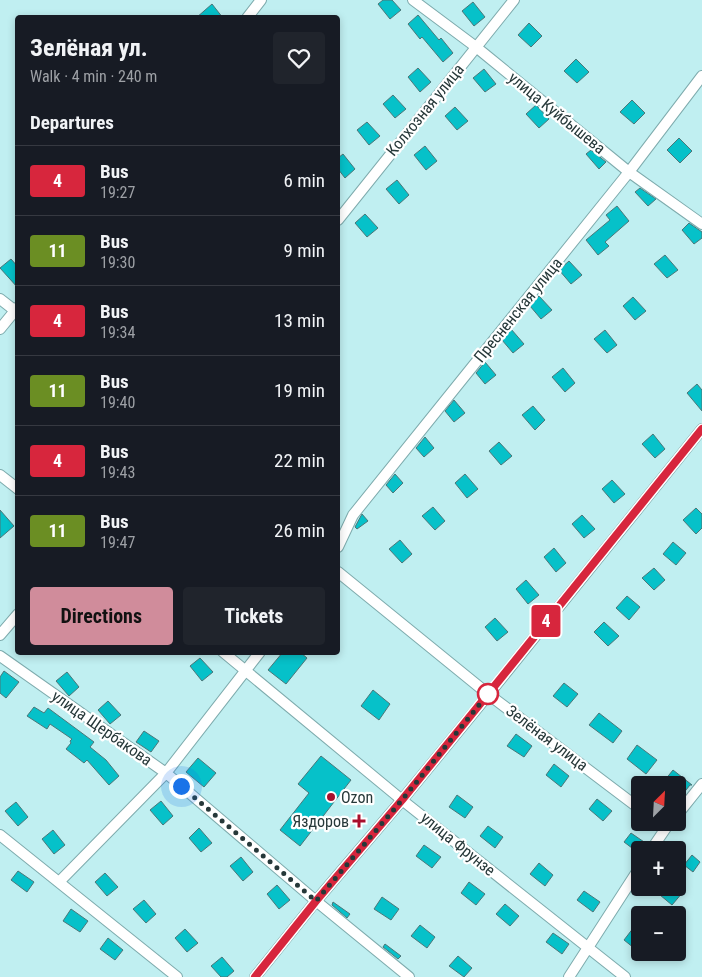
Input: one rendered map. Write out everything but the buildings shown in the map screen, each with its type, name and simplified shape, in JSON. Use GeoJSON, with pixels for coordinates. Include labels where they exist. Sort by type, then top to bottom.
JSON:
{"type":"FeatureCollection","features":[{"type":"Feature","properties":{"kind":"street"},"geometry":{"type":"LineString","coordinates":[[249,15],[261,0]]}},
{"type":"Feature","properties":{"kind":"street","name":"улица Куйбышева"},"geometry":{"type":"LineString","coordinates":[[413,0],[476,47],[629,172],[702,224]]}},
{"type":"Feature","properties":{"kind":"street","name":"Колхозная улица"},"geometry":{"type":"LineString","coordinates":[[340,217],[514,0]]}},
{"type":"Feature","properties":{"kind":"street","name":"Пресненская улица"},"geometry":{"type":"LineString","coordinates":[[340,543],[353,515],[629,172],[702,76]]}},
{"type":"Feature","properties":{"kind":"street"},"geometry":{"type":"LineString","coordinates":[[0,299],[15,310]]}},
{"type":"Feature","properties":{"kind":"street"},"geometry":{"type":"LineString","coordinates":[[0,329],[15,313]]}},
{"type":"Feature","properties":{"kind":"street"},"geometry":{"type":"LineString","coordinates":[[255,977],[316,901],[402,800],[702,428]]}},
{"type":"Feature","properties":{"kind":"street"},"geometry":{"type":"LineString","coordinates":[[0,475],[15,487]]}},
{"type":"Feature","properties":{"kind":"street","name":"Зелёная улица"},"geometry":{"type":"LineString","coordinates":[[340,574],[488,694],[631,803]]}},
{"type":"Feature","properties":{"kind":"street"},"geometry":{"type":"LineString","coordinates":[[0,635],[15,618]]}},
{"type":"Feature","properties":{"kind":"street","name":"улица Фрунзе"},"geometry":{"type":"LineString","coordinates":[[227,655],[402,800],[625,977]]}},
{"type":"Feature","properties":{"kind":"street"},"geometry":{"type":"LineString","coordinates":[[59,882],[166,773],[258,655]]}},
{"type":"Feature","properties":{"kind":"street","name":"улица Щербакова"},"geometry":{"type":"LineString","coordinates":[[0,656],[166,773],[316,901],[409,977]]}},
{"type":"Feature","properties":{"kind":"street"},"geometry":{"type":"LineString","coordinates":[[686,804],[702,784]]}},
{"type":"Feature","properties":{"kind":"street"},"geometry":{"type":"LineString","coordinates":[[0,835],[177,977]]}},
{"type":"Feature","properties":{"kind":"street"},"geometry":{"type":"LineString","coordinates":[[569,977],[631,881]]}},
{"type":"Feature","properties":{"kind":"bus line","name":"4"},"geometry":{"type":"LineString","coordinates":[[255,977],[488,695],[702,429]]}},
{"type":"Feature","properties":{"kind":"place","name":"Ozon"},"geometry":{"type":"Point","coordinates":[331,797]}},
{"type":"Feature","properties":{"kind":"place","name":"Яздоров"},"geometry":{"type":"Point","coordinates":[359,821]}},
{"type":"Feature","properties":{"kind":"route"},"geometry":{"type":"LineString","coordinates":[[181,786],[316,901],[402,800],[488,694]]}}]}
